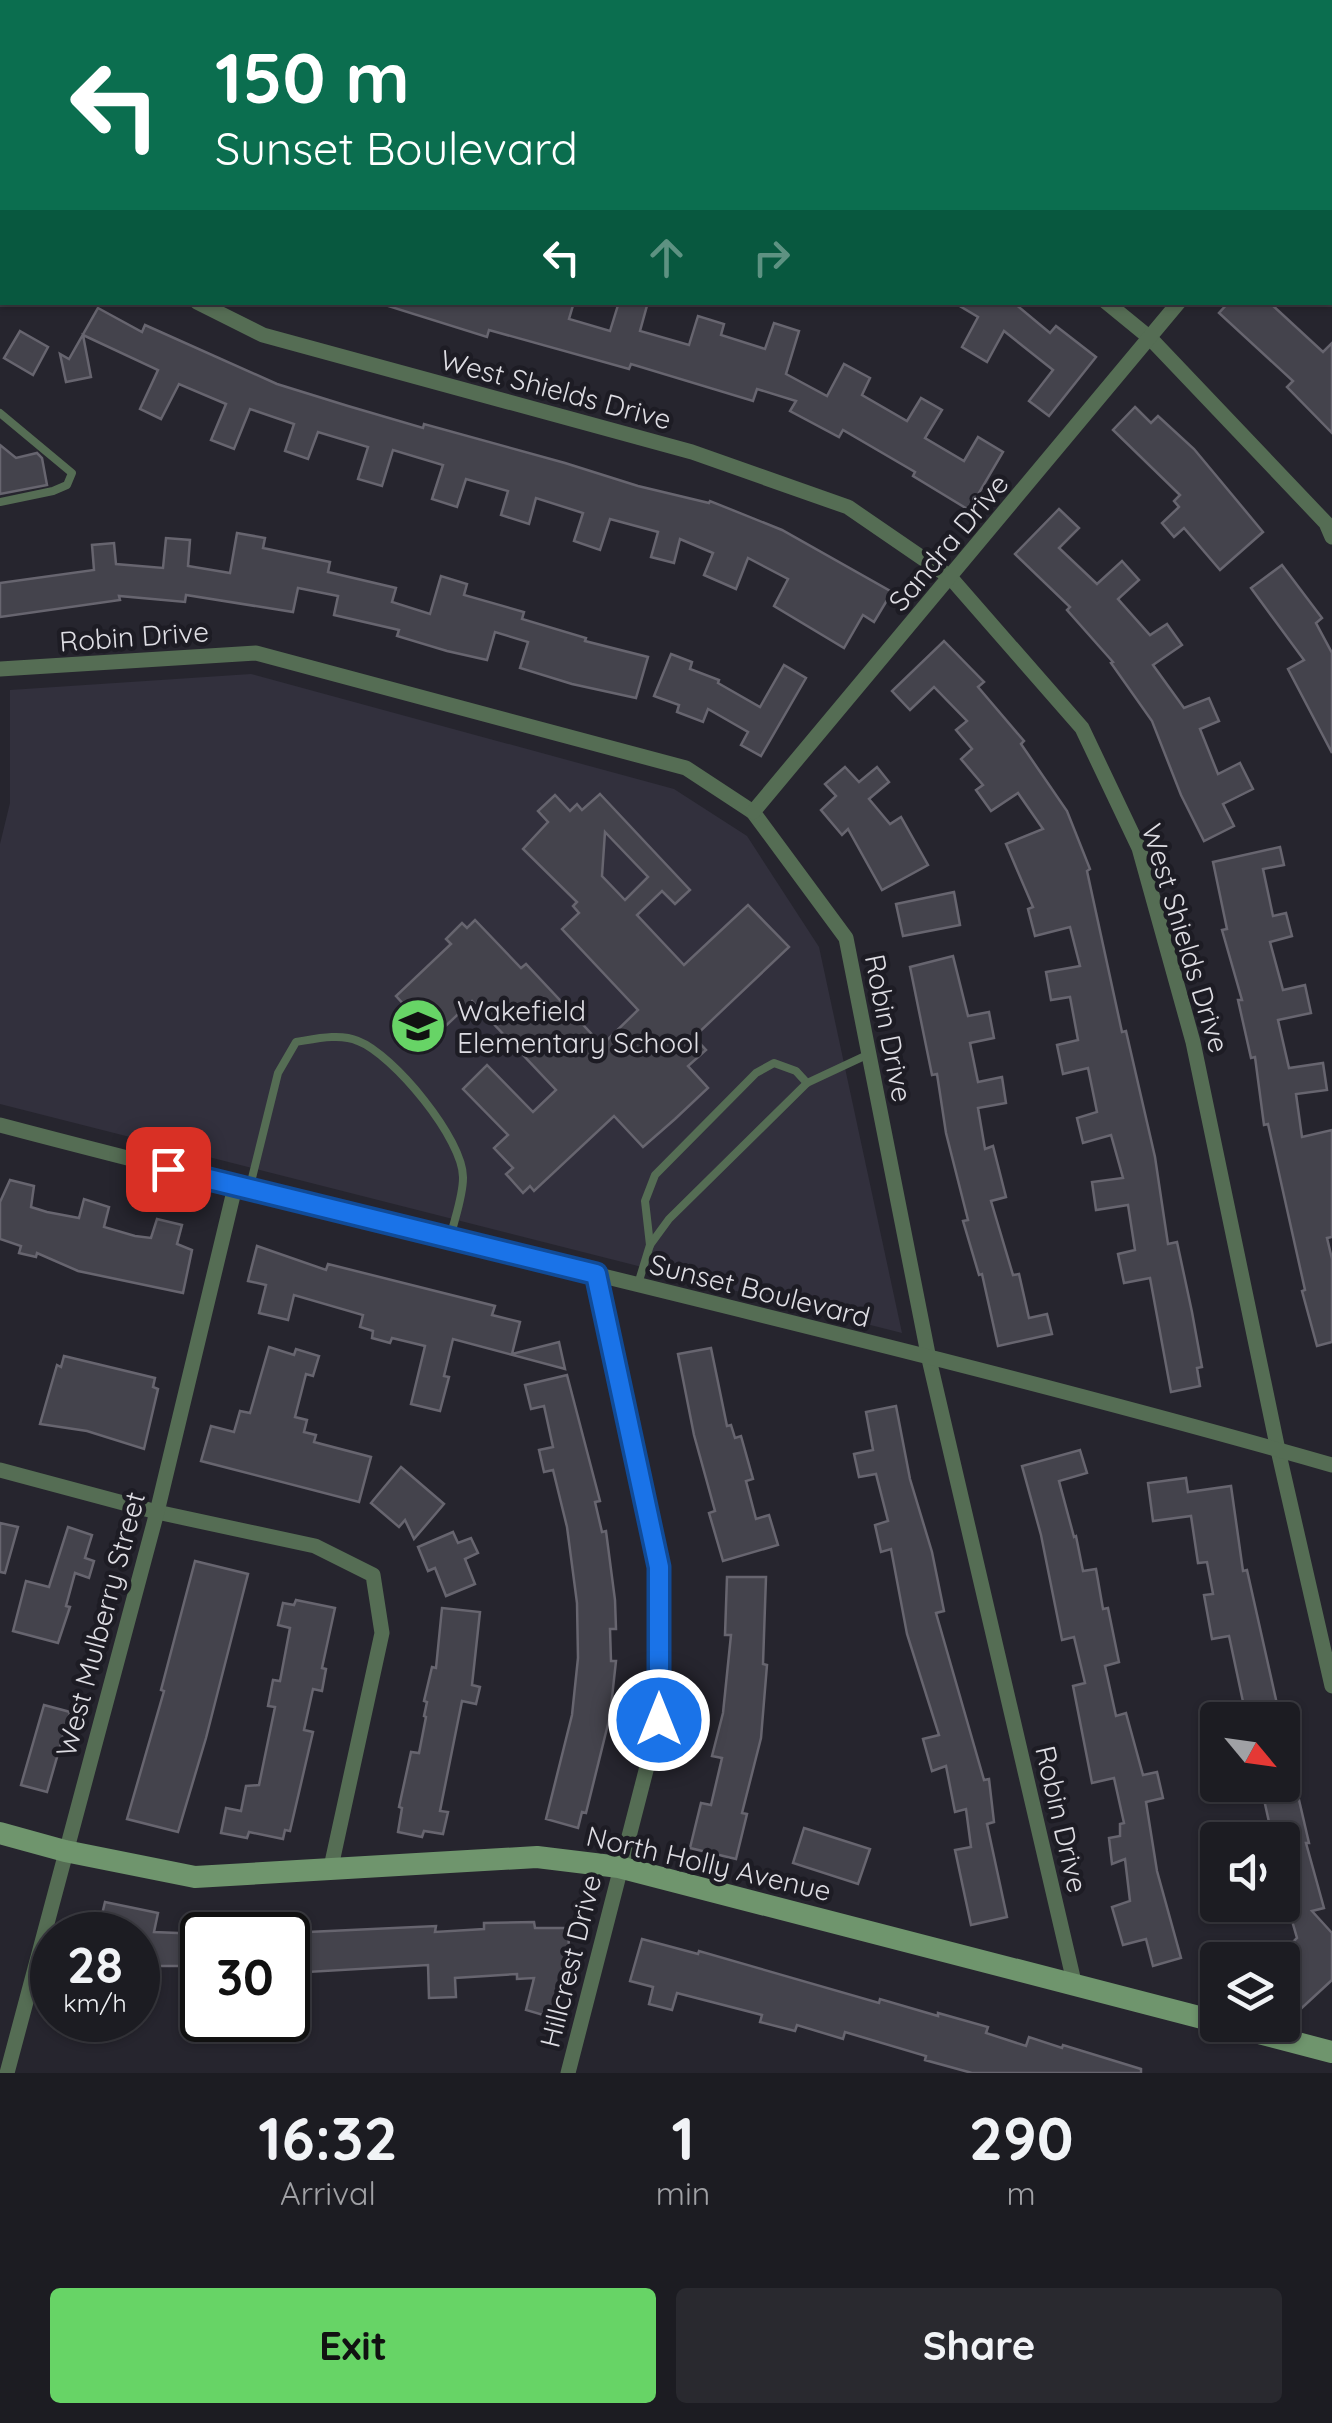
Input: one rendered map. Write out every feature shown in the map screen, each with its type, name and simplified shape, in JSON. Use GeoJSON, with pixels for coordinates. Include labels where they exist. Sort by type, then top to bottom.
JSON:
{"type":"FeatureCollection","features":[{"type":"Feature","properties":{"kind":"street","name":"West Shields Drive"},"geometry":{"type":"LineString","coordinates":[[203,305],[263,334],[692,452],[848,507],[950,578],[1082,728],[1138,848],[1194,1042],[1278,1450],[1332,1686]]}},
{"type":"Feature","properties":{"kind":"street"},"geometry":{"type":"LineString","coordinates":[[1110,305],[1150,338],[1326,524],[1332,537]]}},
{"type":"Feature","properties":{"kind":"street","name":"Sandra Drive"},"geometry":{"type":"LineString","coordinates":[[753,812],[1177,305]]}},
{"type":"Feature","properties":{"kind":"street","name":"Robin Drive"},"geometry":{"type":"LineString","coordinates":[[0,669],[256,653],[686,768],[753,812],[846,938],[930,1359],[1076,1986]]}},
{"type":"Feature","properties":{"kind":"street","name":"Sunset Boulevard"},"geometry":{"type":"LineString","coordinates":[[0,1125],[242,1189],[638,1284],[1332,1465]]}},
{"type":"Feature","properties":{"kind":"street","name":"West Mulberry Street"},"geometry":{"type":"LineString","coordinates":[[6,2073],[242,1189]]}},
{"type":"Feature","properties":{"kind":"street","name":"Hillcrest Drive"},"geometry":{"type":"LineString","coordinates":[[568,2073],[659,1720],[659,1567],[596,1274]]}},
{"type":"Feature","properties":{"kind":"street"},"geometry":{"type":"LineString","coordinates":[[0,1470],[157,1512],[314,1546],[372,1575],[382,1634],[331,1867]]}},
{"type":"Feature","properties":{"kind":"street","name":"North Holly Avenue"},"geometry":{"type":"LineString","coordinates":[[0,1833],[195,1877],[537,1858],[619,1868],[1200,2017]]}},
{"type":"Feature","properties":{"kind":"street"},"geometry":{"type":"LineString","coordinates":[[1293,2042],[1332,2052]]}},
{"type":"Feature","properties":{"kind":"lane"},"geometry":{"type":"LineString","coordinates":[[0,413],[72,473],[67,485],[53,491],[0,502]]}},
{"type":"Feature","properties":{"kind":"lane"},"geometry":{"type":"LineString","coordinates":[[242,1189],[278,1073],[296,1042],[356,1040],[396,1071],[438,1117],[456,1145],[463,1177],[450,1238]]}},
{"type":"Feature","properties":{"kind":"lane"},"geometry":{"type":"LineString","coordinates":[[638,1284],[650,1245],[670,1220],[808,1083],[869,1054]]}},
{"type":"Feature","properties":{"kind":"lane"},"geometry":{"type":"LineString","coordinates":[[650,1245],[645,1200],[655,1175],[756,1073],[774,1063],[796,1070],[808,1083]]}},
{"type":"Feature","properties":{"kind":"shaded area","name":"Wakefield Elementary School"},"geometry":{"type":"Polygon","coordinates":[[[251,674],[674,789],[747,836],[819,947],[902,1333],[0,1104],[0,844],[10,803],[10,690],[251,674]]]}},
{"type":"Feature","properties":{"kind":"building"},"geometry":{"type":"Polygon","coordinates":[[[573,305],[569,319],[610,331],[618,305],[647,305],[640,331],[689,345],[698,316],[724,324],[721,335],[765,349],[774,323],[799,331],[786,374],[827,396],[844,364],[870,378],[862,395],[907,421],[921,398],[942,410],[925,438],[964,461],[978,437],[1003,452],[969,510],[913,476],[915,472],[843,430],[839,437],[790,411],[796,401],[757,389],[753,401],[631,364],[629,369],[489,330],[487,337],[388,306],[573,305]]]}},
{"type":"Feature","properties":{"kind":"building"},"geometry":{"type":"Polygon","coordinates":[[[958,305],[1017,305],[1050,333],[1056,326],[1096,357],[1049,416],[1029,401],[1053,370],[1004,331],[987,362],[962,347],[978,317],[958,305]]]}},
{"type":"Feature","properties":{"kind":"building"},"geometry":{"type":"Polygon","coordinates":[[[1226,305],[1272,305],[1323,352],[1332,343],[1332,433],[1287,387],[1293,381],[1219,313],[1226,305]]]}},
{"type":"Feature","properties":{"kind":"building"},"geometry":{"type":"Polygon","coordinates":[[[98,308],[142,332],[145,325],[277,384],[423,428],[424,424],[638,486],[710,501],[782,530],[892,592],[874,622],[863,615],[844,648],[774,606],[788,579],[748,558],[736,589],[704,575],[713,553],[680,539],[674,563],[651,557],[658,532],[610,519],[600,550],[574,541],[583,513],[536,498],[529,524],[501,515],[508,491],[466,479],[457,507],[432,499],[443,465],[393,450],[382,486],[358,479],[368,447],[318,432],[308,459],[285,451],[294,424],[250,409],[234,449],[211,440],[226,404],[179,384],[161,419],[140,409],[158,370],[83,335],[91,377],[66,382],[60,354],[69,359],[98,308]]]}},
{"type":"Feature","properties":{"kind":"building"},"geometry":{"type":"Polygon","coordinates":[[[20,331],[48,347],[33,375],[4,358],[20,331]]]}},
{"type":"Feature","properties":{"kind":"building"},"geometry":{"type":"Polygon","coordinates":[[[1135,407],[1151,423],[1158,416],[1194,449],[1263,532],[1220,570],[1184,528],[1174,537],[1162,523],[1179,507],[1174,501],[1180,495],[1113,430],[1135,407]]]}},
{"type":"Feature","properties":{"kind":"building"},"geometry":{"type":"Polygon","coordinates":[[[0,445],[16,458],[37,453],[42,458],[47,485],[0,494],[0,445]]]}},
{"type":"Feature","properties":{"kind":"building"},"geometry":{"type":"Polygon","coordinates":[[[1059,509],[1079,528],[1059,548],[1097,584],[1122,561],[1139,580],[1118,599],[1150,635],[1167,624],[1182,645],[1153,665],[1184,708],[1209,698],[1219,721],[1200,729],[1218,774],[1240,763],[1253,789],[1223,804],[1234,826],[1204,841],[1152,721],[1113,662],[1067,610],[1070,607],[1015,554],[1059,509]]]}},
{"type":"Feature","properties":{"kind":"building"},"geometry":{"type":"Polygon","coordinates":[[[237,533],[265,538],[263,548],[330,562],[328,572],[396,588],[392,602],[430,614],[441,576],[467,584],[464,595],[524,612],[522,619],[648,657],[636,698],[520,668],[528,642],[495,632],[487,660],[447,651],[397,636],[399,630],[334,615],[338,596],[298,588],[293,612],[186,595],[185,602],[119,596],[120,600],[0,617],[0,583],[94,570],[92,545],[114,543],[116,564],[163,568],[166,538],[190,540],[188,566],[230,573],[237,533]]]}},
{"type":"Feature","properties":{"kind":"building"},"geometry":{"type":"Polygon","coordinates":[[[1282,565],[1322,618],[1316,623],[1332,653],[1332,753],[1288,669],[1304,660],[1251,588],[1282,565]]]}},
{"type":"Feature","properties":{"kind":"building"},"geometry":{"type":"Polygon","coordinates":[[[944,641],[984,682],[978,687],[1024,741],[1021,744],[1067,811],[1090,869],[1087,871],[1122,1032],[1126,1031],[1155,1157],[1168,1244],[1177,1242],[1192,1312],[1202,1367],[1197,1368],[1200,1386],[1171,1392],[1150,1278],[1124,1283],[1118,1254],[1135,1250],[1128,1205],[1096,1210],[1092,1182],[1123,1178],[1111,1135],[1083,1143],[1077,1118],[1097,1112],[1088,1068],[1063,1074],[1057,1045],[1078,1040],[1070,997],[1051,1000],[1046,972],[1080,966],[1070,927],[1035,936],[1028,909],[1033,907],[1006,844],[1043,829],[1018,793],[991,811],[976,790],[983,785],[961,759],[972,749],[956,730],[967,721],[934,687],[910,710],[892,691],[944,641]]]}},
{"type":"Feature","properties":{"kind":"building"},"geometry":{"type":"Polygon","coordinates":[[[671,654],[692,662],[690,669],[719,680],[718,683],[760,707],[784,665],[806,678],[761,756],[741,745],[748,732],[708,709],[703,722],[677,712],[679,705],[654,696],[671,654]]]}},
{"type":"Feature","properties":{"kind":"building"},"geometry":{"type":"Polygon","coordinates":[[[845,767],[859,782],[877,767],[889,782],[869,799],[890,824],[901,817],[928,865],[882,890],[848,829],[842,835],[821,810],[836,796],[825,784],[845,767]]]}},
{"type":"Feature","properties":{"kind":"building","name":"Wakefield Elementary School"},"geometry":{"type":"Polygon","coordinates":[[[600,794],[690,890],[675,904],[662,891],[637,915],[684,965],[748,905],[789,947],[694,1037],[706,1050],[688,1066],[708,1088],[675,1119],[643,1147],[614,1116],[534,1191],[530,1186],[523,1193],[506,1174],[513,1168],[494,1148],[508,1135],[463,1089],[487,1065],[533,1112],[556,1090],[472,1001],[434,1037],[396,996],[451,944],[446,939],[462,923],[467,928],[475,920],[521,968],[526,964],[602,1045],[638,1010],[562,929],[579,913],[573,906],[577,902],[523,849],[548,822],[538,811],[555,795],[570,811],[577,804],[582,810],[600,794]],[[605,832],[602,876],[625,900],[648,877],[605,832]]]}},
{"type":"Feature","properties":{"kind":"building"},"geometry":{"type":"Polygon","coordinates":[[[1280,847],[1284,865],[1263,869],[1273,916],[1286,913],[1292,936],[1270,942],[1283,990],[1305,985],[1311,1013],[1278,1020],[1289,1068],[1323,1063],[1327,1090],[1296,1094],[1302,1137],[1332,1130],[1332,1237],[1327,1238],[1332,1259],[1332,1342],[1317,1346],[1268,1124],[1264,1125],[1255,1057],[1251,1058],[1238,1000],[1242,1000],[1222,930],[1227,929],[1213,862],[1280,847]]]}},
{"type":"Feature","properties":{"kind":"building"},"geometry":{"type":"Polygon","coordinates":[[[954,892],[960,925],[903,936],[896,904],[954,892]]]}},
{"type":"Feature","properties":{"kind":"building"},"geometry":{"type":"Polygon","coordinates":[[[953,956],[968,1016],[989,1012],[994,1038],[970,1043],[978,1082],[1002,1077],[1006,1103],[978,1108],[985,1149],[993,1146],[1006,1197],[991,1201],[1013,1275],[1019,1274],[1029,1318],[1047,1314],[1052,1334],[998,1346],[982,1274],[979,1275],[963,1221],[968,1220],[910,967],[953,956]]]}},
{"type":"Feature","properties":{"kind":"building"},"geometry":{"type":"Polygon","coordinates":[[[10,1180],[34,1186],[31,1207],[79,1218],[84,1199],[109,1207],[104,1227],[135,1236],[151,1238],[157,1219],[182,1225],[177,1244],[192,1250],[183,1293],[78,1271],[37,1253],[36,1257],[19,1253],[21,1246],[0,1239],[0,1202],[10,1180]]]}},
{"type":"Feature","properties":{"kind":"building"},"geometry":{"type":"Polygon","coordinates":[[[257,1246],[326,1270],[328,1264],[495,1306],[492,1315],[520,1322],[512,1354],[559,1342],[565,1369],[453,1339],[440,1411],[411,1404],[425,1346],[372,1338],[373,1331],[360,1327],[363,1315],[294,1295],[288,1320],[259,1313],[266,1285],[248,1281],[257,1246]]]}},
{"type":"Feature","properties":{"kind":"building"},"geometry":{"type":"Polygon","coordinates":[[[269,1347],[294,1355],[296,1349],[319,1356],[313,1376],[306,1374],[295,1417],[307,1420],[304,1432],[316,1435],[314,1442],[371,1457],[359,1502],[201,1461],[211,1426],[234,1432],[240,1411],[250,1413],[269,1347]]]}},
{"type":"Feature","properties":{"kind":"building"},"geometry":{"type":"Polygon","coordinates":[[[711,1348],[727,1426],[731,1425],[735,1438],[741,1436],[753,1479],[746,1481],[756,1519],[769,1515],[778,1545],[723,1561],[709,1513],[715,1511],[694,1435],[678,1354],[711,1348]]]}},
{"type":"Feature","properties":{"kind":"building"},"geometry":{"type":"Polygon","coordinates":[[[64,1356],[155,1378],[153,1387],[158,1389],[144,1449],[87,1431],[40,1424],[57,1365],[61,1367],[64,1356]]]}},
{"type":"Feature","properties":{"kind":"building"},"geometry":{"type":"Polygon","coordinates":[[[567,1375],[600,1501],[595,1502],[602,1532],[606,1531],[616,1629],[610,1629],[611,1661],[616,1661],[610,1716],[586,1813],[582,1812],[578,1828],[546,1819],[572,1715],[578,1658],[577,1603],[567,1527],[553,1470],[544,1472],[539,1450],[553,1447],[544,1406],[531,1409],[525,1385],[567,1375]]]}},
{"type":"Feature","properties":{"kind":"building"},"geometry":{"type":"Polygon","coordinates":[[[896,1406],[910,1479],[932,1552],[944,1611],[936,1613],[984,1780],[989,1779],[994,1822],[987,1824],[1007,1917],[971,1925],[955,1850],[971,1847],[966,1809],[955,1812],[946,1766],[932,1771],[923,1739],[939,1735],[907,1634],[891,1549],[881,1552],[875,1525],[888,1521],[876,1474],[859,1477],[854,1454],[873,1450],[866,1412],[896,1406]]]}},
{"type":"Feature","properties":{"kind":"building"},"geometry":{"type":"Polygon","coordinates":[[[1080,1450],[1087,1473],[1059,1481],[1083,1571],[1096,1569],[1103,1609],[1108,1608],[1119,1662],[1105,1666],[1116,1716],[1126,1713],[1143,1775],[1157,1772],[1163,1798],[1146,1802],[1157,1871],[1181,1958],[1153,1966],[1146,1939],[1123,1945],[1112,1907],[1130,1901],[1125,1859],[1112,1864],[1109,1838],[1120,1836],[1120,1824],[1124,1823],[1114,1778],[1092,1783],[1073,1686],[1085,1683],[1074,1637],[1062,1640],[1041,1535],[1022,1466],[1080,1450]]]}},
{"type":"Feature","properties":{"kind":"building"},"geometry":{"type":"Polygon","coordinates":[[[401,1467],[444,1504],[414,1539],[405,1520],[399,1527],[371,1503],[401,1467]]]}},
{"type":"Feature","properties":{"kind":"building"},"geometry":{"type":"Polygon","coordinates":[[[1186,1478],[1188,1492],[1231,1486],[1243,1571],[1247,1570],[1277,1702],[1243,1702],[1229,1636],[1212,1639],[1204,1595],[1213,1594],[1207,1562],[1198,1563],[1191,1516],[1153,1521],[1148,1483],[1186,1478]]]}},
{"type":"Feature","properties":{"kind":"building"},"geometry":{"type":"Polygon","coordinates":[[[0,1523],[18,1527],[5,1573],[0,1572],[0,1523]]]}},
{"type":"Feature","properties":{"kind":"building"},"geometry":{"type":"Polygon","coordinates":[[[68,1527],[92,1535],[85,1558],[94,1561],[89,1578],[75,1573],[66,1606],[70,1607],[58,1643],[13,1631],[26,1581],[49,1587],[68,1527]]]}},
{"type":"Feature","properties":{"kind":"building"},"geometry":{"type":"Polygon","coordinates":[[[453,1532],[458,1543],[471,1538],[478,1553],[465,1559],[475,1584],[446,1596],[435,1568],[428,1571],[418,1547],[453,1532]]]}},
{"type":"Feature","properties":{"kind":"building"},"geometry":{"type":"Polygon","coordinates":[[[195,1561],[248,1574],[178,1832],[127,1819],[164,1691],[161,1690],[195,1561]]]}},
{"type":"Feature","properties":{"kind":"building"},"geometry":{"type":"Polygon","coordinates":[[[727,1577],[766,1577],[763,1664],[767,1665],[761,1738],[742,1813],[747,1814],[736,1859],[690,1848],[701,1803],[711,1805],[722,1758],[712,1756],[723,1713],[731,1635],[725,1635],[727,1577]]]}},
{"type":"Feature","properties":{"kind":"building"},"geometry":{"type":"Polygon","coordinates":[[[296,1600],[335,1608],[322,1668],[326,1669],[322,1691],[313,1689],[304,1730],[313,1732],[290,1831],[285,1830],[283,1839],[249,1832],[247,1838],[221,1833],[226,1808],[241,1811],[246,1786],[259,1785],[275,1707],[268,1706],[273,1680],[280,1681],[290,1628],[278,1625],[283,1603],[294,1605],[296,1600]]]}},
{"type":"Feature","properties":{"kind":"building"},"geometry":{"type":"Polygon","coordinates":[[[442,1608],[480,1612],[472,1685],[480,1687],[476,1704],[462,1701],[440,1811],[448,1812],[443,1834],[424,1831],[422,1837],[398,1832],[402,1808],[399,1807],[411,1752],[419,1753],[426,1717],[424,1701],[432,1667],[436,1668],[442,1608]]]}},
{"type":"Feature","properties":{"kind":"building"},"geometry":{"type":"Polygon","coordinates":[[[44,1705],[70,1712],[47,1792],[21,1785],[44,1705]]]}},
{"type":"Feature","properties":{"kind":"building"},"geometry":{"type":"Polygon","coordinates":[[[1265,1802],[1299,1802],[1324,1908],[1312,1911],[1332,1933],[1332,1980],[1300,2010],[1300,1942],[1293,1942],[1297,1938],[1292,1922],[1300,1922],[1300,1822],[1269,1822],[1265,1802]]]}},
{"type":"Feature","properties":{"kind":"building"},"geometry":{"type":"Polygon","coordinates":[[[804,1828],[870,1849],[858,1884],[793,1863],[804,1828]]]}},
{"type":"Feature","properties":{"kind":"building"},"geometry":{"type":"Polygon","coordinates":[[[105,1902],[153,1912],[103,1912],[105,1902]]]}},
{"type":"Feature","properties":{"kind":"building"},"geometry":{"type":"Polygon","coordinates":[[[534,1922],[535,1928],[567,1928],[570,1953],[566,1953],[550,2017],[526,2010],[534,1978],[517,1979],[517,1974],[455,1978],[456,1997],[429,1998],[428,1965],[310,1972],[310,1932],[436,1926],[435,1932],[484,1929],[484,1923],[534,1922]]]}},
{"type":"Feature","properties":{"kind":"building"},"geometry":{"type":"Polygon","coordinates":[[[160,1932],[180,1933],[180,1966],[160,1966],[160,1932]]]}},
{"type":"Feature","properties":{"kind":"building"},"geometry":{"type":"Polygon","coordinates":[[[642,1939],[698,1954],[699,1951],[879,2003],[880,1999],[938,2013],[988,2027],[986,2033],[1026,2046],[1029,2037],[1062,2048],[1063,2045],[1141,2069],[1141,2073],[972,2073],[845,2032],[843,2039],[797,2025],[795,2031],[760,2022],[762,2015],[677,1993],[672,2010],[649,2004],[653,1987],[630,1981],[642,1939]]]}},
{"type":"Feature","properties":{"kind":"place","name":"Wakefield Elementary School"},"geometry":{"type":"Point","coordinates":[418,1026]}},
{"type":"Feature","properties":{"kind":"route"},"geometry":{"type":"LineString","coordinates":[[168,1169],[596,1274],[659,1567],[659,1720]]}}]}
